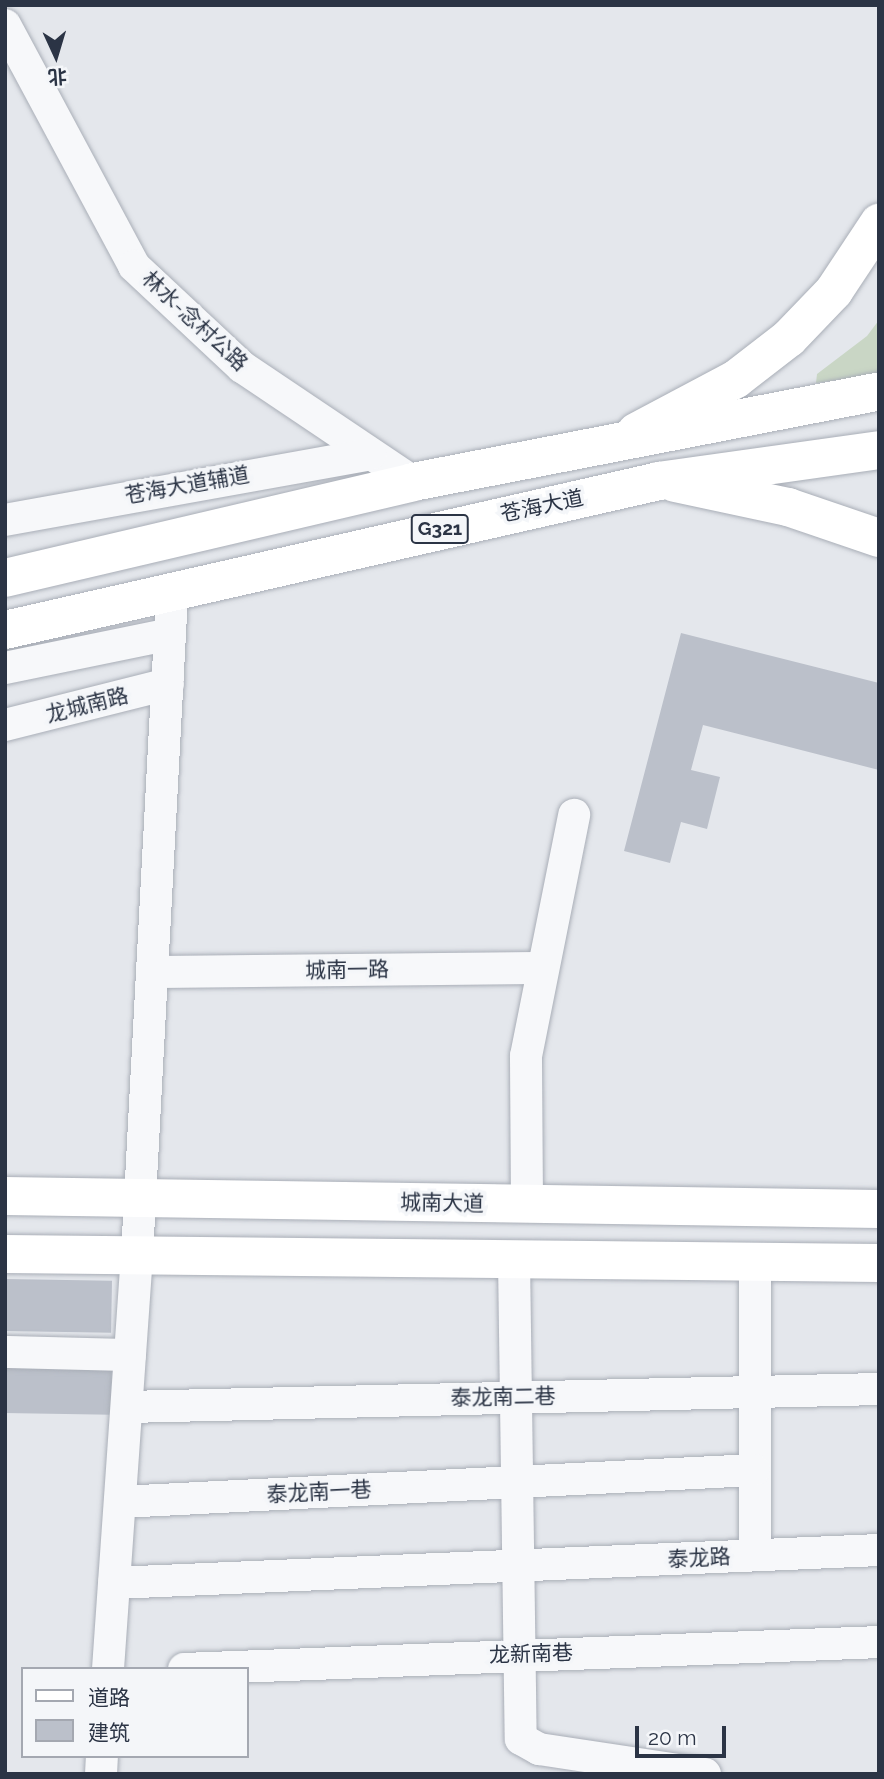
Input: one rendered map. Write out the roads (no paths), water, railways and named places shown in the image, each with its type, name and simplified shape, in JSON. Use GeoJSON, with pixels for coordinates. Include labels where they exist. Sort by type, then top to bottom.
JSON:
{"type":"FeatureCollection","features":[{"type":"Feature","properties":{"kind":"main road"},"geometry":{"type":"LineString","coordinates":[[612,442],[736,379],[789,338],[834,291],[879,223]]}},
{"type":"Feature","properties":{"kind":"main road","name":"G321"},"geometry":{"type":"LineString","coordinates":[[5,578],[413,482],[879,391]]}},
{"type":"Feature","properties":{"kind":"main road","name":"苍海大道"},"geometry":{"type":"LineString","coordinates":[[5,630],[172,595],[471,521],[659,481],[879,450]]}},
{"type":"Feature","properties":{"kind":"main road"},"geometry":{"type":"LineString","coordinates":[[659,481],[788,507],[879,538]]}},
{"type":"Feature","properties":{"kind":"main road","name":"城南大道"},"geometry":{"type":"LineString","coordinates":[[5,1196],[879,1209]]}},
{"type":"Feature","properties":{"kind":"main road"},"geometry":{"type":"LineString","coordinates":[[5,1254],[879,1263]]}},
{"type":"Feature","properties":{"kind":"street","name":"林水-念村公路"},"geometry":{"type":"LineString","coordinates":[[5,25],[134,266],[242,367],[413,482]]}},
{"type":"Feature","properties":{"kind":"street","name":"苍海大道辅道"},"geometry":{"type":"LineString","coordinates":[[5,520],[370,454]]}},
{"type":"Feature","properties":{"kind":"street"},"geometry":{"type":"LineString","coordinates":[[108,1667],[137,1255],[172,595]]}},
{"type":"Feature","properties":{"kind":"street"},"geometry":{"type":"LineString","coordinates":[[5,668],[170,634]]}},
{"type":"Feature","properties":{"kind":"street","name":"龙城南路"},"geometry":{"type":"LineString","coordinates":[[5,725],[168,684]]}},
{"type":"Feature","properties":{"kind":"street"},"geometry":{"type":"LineString","coordinates":[[527,1204],[526,1056],[574,815]]}},
{"type":"Feature","properties":{"kind":"street","name":"城南一路"},"geometry":{"type":"LineString","coordinates":[[152,972],[542,968]]}},
{"type":"Feature","properties":{"kind":"street"},"geometry":{"type":"LineString","coordinates":[[514,1259],[521,1740],[539,1749],[705,1774]]}},
{"type":"Feature","properties":{"kind":"street"},"geometry":{"type":"LineString","coordinates":[[755,1262],[755,1555]]}},
{"type":"Feature","properties":{"kind":"street"},"geometry":{"type":"LineString","coordinates":[[5,1352],[130,1355]]}},
{"type":"Feature","properties":{"kind":"street","name":"泰龙南二巷"},"geometry":{"type":"LineString","coordinates":[[127,1407],[879,1389]]}},
{"type":"Feature","properties":{"kind":"street","name":"泰龙南一巷"},"geometry":{"type":"LineString","coordinates":[[120,1502],[754,1469]]}},
{"type":"Feature","properties":{"kind":"street","name":"泰龙路"},"geometry":{"type":"LineString","coordinates":[[114,1583],[879,1550]]}},
{"type":"Feature","properties":{"kind":"street","name":"龙新南巷"},"geometry":{"type":"LineString","coordinates":[[229,1667],[879,1642]]}}]}
